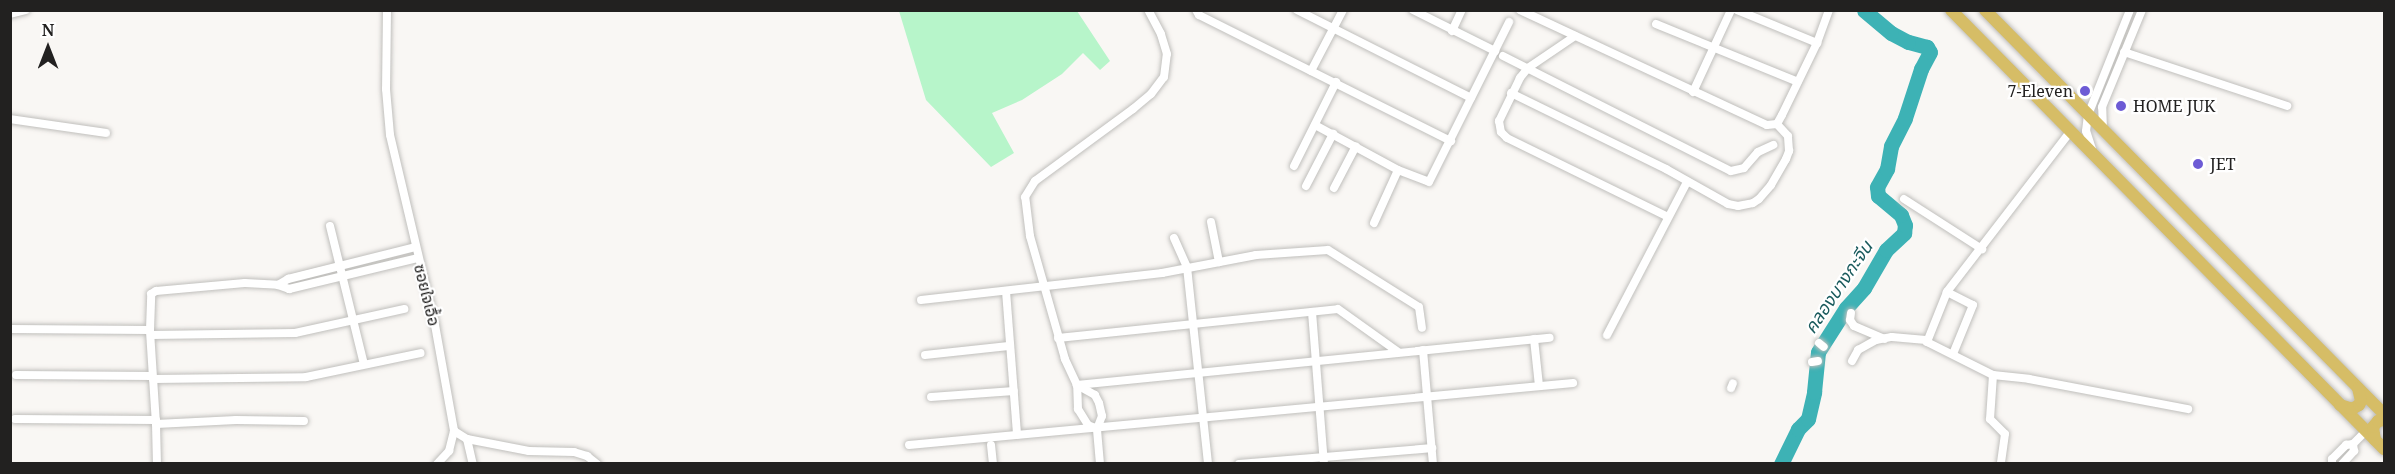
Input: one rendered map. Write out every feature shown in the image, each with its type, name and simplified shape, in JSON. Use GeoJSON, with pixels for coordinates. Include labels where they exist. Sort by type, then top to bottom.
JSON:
{"type":"FeatureCollection","features":[{"type":"Feature","properties":{"kind":"main road"},"geometry":{"type":"LineString","coordinates":[[1951,10],[2385,449]]}},
{"type":"Feature","properties":{"kind":"main road"},"geometry":{"type":"LineString","coordinates":[[1985,10],[2385,414]]}},
{"type":"Feature","properties":{"kind":"main road"},"geometry":{"type":"LineString","coordinates":[[2339,405],[2352,409],[2359,405],[2361,396],[2358,386]]}},
{"type":"Feature","properties":{"kind":"main road"},"geometry":{"type":"LineString","coordinates":[[2370,435],[2378,421],[2385,420]]}},
{"type":"Feature","properties":{"kind":"street"},"geometry":{"type":"LineString","coordinates":[[10,15],[26,10]]}},
{"type":"Feature","properties":{"kind":"street","name":"ซอยใจเอื้อ"},"geometry":{"type":"LineString","coordinates":[[387,10],[386,89],[390,135],[439,345],[454,431]]}},
{"type":"Feature","properties":{"kind":"street"},"geometry":{"type":"LineString","coordinates":[[1098,429],[1088,425],[1078,409],[1077,384],[1058,339],[1026,220],[1025,197],[1035,181],[1133,109],[1151,94],[1164,77],[1167,54],[1161,34],[1148,10]]}},
{"type":"Feature","properties":{"kind":"street"},"geometry":{"type":"LineString","coordinates":[[1196,10],[1199,15],[1451,141]]}},
{"type":"Feature","properties":{"kind":"street"},"geometry":{"type":"LineString","coordinates":[[1297,10],[1472,98]]}},
{"type":"Feature","properties":{"kind":"street"},"geometry":{"type":"LineString","coordinates":[[1311,71],[1342,10]]}},
{"type":"Feature","properties":{"kind":"street"},"geometry":{"type":"LineString","coordinates":[[1413,10],[1495,51]]}},
{"type":"Feature","properties":{"kind":"street"},"geometry":{"type":"LineString","coordinates":[[1452,30],[1462,10]]}},
{"type":"Feature","properties":{"kind":"street"},"geometry":{"type":"LineString","coordinates":[[1520,10],[1767,125],[1777,124]]}},
{"type":"Feature","properties":{"kind":"street"},"geometry":{"type":"LineString","coordinates":[[1693,92],[1731,10]]}},
{"type":"Feature","properties":{"kind":"street"},"geometry":{"type":"LineString","coordinates":[[1737,10],[1817,43]]}},
{"type":"Feature","properties":{"kind":"street"},"geometry":{"type":"LineString","coordinates":[[1777,124],[1817,43],[1830,10]]}},
{"type":"Feature","properties":{"kind":"street"},"geometry":{"type":"LineString","coordinates":[[2098,157],[2087,137],[2088,115],[2130,10]]}},
{"type":"Feature","properties":{"kind":"street"},"geometry":{"type":"LineString","coordinates":[[2104,131],[2102,107],[2142,10]]}},
{"type":"Feature","properties":{"kind":"street"},"geometry":{"type":"LineString","coordinates":[[1315,125],[1398,170],[1429,182],[1509,22]]}},
{"type":"Feature","properties":{"kind":"street"},"geometry":{"type":"LineString","coordinates":[[1656,24],[1798,82]]}},
{"type":"Feature","properties":{"kind":"street"},"geometry":{"type":"LineString","coordinates":[[1575,36],[1528,68],[1511,93],[1498,121],[1501,132],[1507,138],[1668,217]]}},
{"type":"Feature","properties":{"kind":"street"},"geometry":{"type":"LineString","coordinates":[[2124,52],[2287,106]]}},
{"type":"Feature","properties":{"kind":"street"},"geometry":{"type":"LineString","coordinates":[[1503,56],[1731,171],[1744,168],[1764,148],[1773,145]]}},
{"type":"Feature","properties":{"kind":"street"},"geometry":{"type":"LineString","coordinates":[[1294,166],[1336,82]]}},
{"type":"Feature","properties":{"kind":"street"},"geometry":{"type":"LineString","coordinates":[[1511,93],[1666,169],[1728,204],[1738,206],[1754,203],[1771,186],[1789,151],[1788,136],[1777,124]]}},
{"type":"Feature","properties":{"kind":"street"},"geometry":{"type":"LineString","coordinates":[[10,119],[106,133]]}},
{"type":"Feature","properties":{"kind":"street"},"geometry":{"type":"LineString","coordinates":[[1926,340],[1947,292],[2070,132]]}},
{"type":"Feature","properties":{"kind":"street"},"geometry":{"type":"LineString","coordinates":[[1306,186],[1333,134]]}},
{"type":"Feature","properties":{"kind":"street"},"geometry":{"type":"LineString","coordinates":[[1334,188],[1356,146]]}},
{"type":"Feature","properties":{"kind":"street"},"geometry":{"type":"LineString","coordinates":[[1374,223],[1398,170]]}},
{"type":"Feature","properties":{"kind":"street"},"geometry":{"type":"LineString","coordinates":[[1607,335],[1687,182]]}},
{"type":"Feature","properties":{"kind":"street"},"geometry":{"type":"LineString","coordinates":[[1904,199],[1982,249]]}},
{"type":"Feature","properties":{"kind":"street"},"geometry":{"type":"LineString","coordinates":[[1211,222],[1219,262]]}},
{"type":"Feature","properties":{"kind":"street"},"geometry":{"type":"LineString","coordinates":[[330,226],[364,364]]}},
{"type":"Feature","properties":{"kind":"street"},"geometry":{"type":"LineString","coordinates":[[1174,238],[1188,267],[1208,464]]}},
{"type":"Feature","properties":{"kind":"street"},"geometry":{"type":"LineString","coordinates":[[342,271],[416,247]]}},
{"type":"Feature","properties":{"kind":"street"},"geometry":{"type":"LineString","coordinates":[[921,300],[1162,273],[1256,255],[1328,250],[1419,307],[1422,328]]}},
{"type":"Feature","properties":{"kind":"street"},"geometry":{"type":"LineString","coordinates":[[157,464],[150,299],[156,291],[245,283],[278,285],[288,279],[418,258]]}},
{"type":"Feature","properties":{"kind":"street"},"geometry":{"type":"LineString","coordinates":[[1006,291],[1017,435]]}},
{"type":"Feature","properties":{"kind":"street"},"geometry":{"type":"LineString","coordinates":[[1947,292],[1973,305],[1953,354]]}},
{"type":"Feature","properties":{"kind":"street"},"geometry":{"type":"LineString","coordinates":[[10,329],[151,333],[295,333],[404,309]]}},
{"type":"Feature","properties":{"kind":"street"},"geometry":{"type":"LineString","coordinates":[[1058,339],[1341,309],[1398,352]]}},
{"type":"Feature","properties":{"kind":"street"},"geometry":{"type":"LineString","coordinates":[[1312,312],[1323,460]]}},
{"type":"Feature","properties":{"kind":"street"},"geometry":{"type":"LineString","coordinates":[[1851,313],[1850,320],[1854,326],[1884,339]]}},
{"type":"Feature","properties":{"kind":"street"},"geometry":{"type":"LineString","coordinates":[[1077,384],[1550,338]]}},
{"type":"Feature","properties":{"kind":"street"},"geometry":{"type":"LineString","coordinates":[[1534,339],[1539,386]]}},
{"type":"Feature","properties":{"kind":"street"},"geometry":{"type":"LineString","coordinates":[[1852,361],[1865,345],[1884,339],[1926,340],[1993,375],[2029,379],[2188,410]]}},
{"type":"Feature","properties":{"kind":"street"},"geometry":{"type":"LineString","coordinates":[[924,355],[1010,346]]}},
{"type":"Feature","properties":{"kind":"street"},"geometry":{"type":"LineString","coordinates":[[1423,350],[1433,464]]}},
{"type":"Feature","properties":{"kind":"street"},"geometry":{"type":"LineString","coordinates":[[16,375],[306,377],[421,353]]}},
{"type":"Feature","properties":{"kind":"street"},"geometry":{"type":"LineString","coordinates":[[1993,375],[1990,419],[2005,434],[2001,464]]}},
{"type":"Feature","properties":{"kind":"street"},"geometry":{"type":"LineString","coordinates":[[909,445],[1573,383]]}},
{"type":"Feature","properties":{"kind":"street"},"geometry":{"type":"LineString","coordinates":[[1077,384],[1095,395],[1100,403],[1102,416],[1098,429],[1100,464]]}},
{"type":"Feature","properties":{"kind":"street"},"geometry":{"type":"LineString","coordinates":[[931,397],[1014,391]]}},
{"type":"Feature","properties":{"kind":"street"},"geometry":{"type":"LineString","coordinates":[[15,419],[304,422]]}},
{"type":"Feature","properties":{"kind":"street"},"geometry":{"type":"LineString","coordinates":[[438,464],[449,451],[454,431],[466,439],[539,452],[574,452],[587,456],[597,464]]}},
{"type":"Feature","properties":{"kind":"street"},"geometry":{"type":"LineString","coordinates":[[2332,464],[2332,459],[2346,445],[2370,435]]}},
{"type":"Feature","properties":{"kind":"street"},"geometry":{"type":"LineString","coordinates":[[466,439],[473,464]]}},
{"type":"Feature","properties":{"kind":"street"},"geometry":{"type":"LineString","coordinates":[[2342,464],[2354,451],[2353,444]]}},
{"type":"Feature","properties":{"kind":"street"},"geometry":{"type":"LineString","coordinates":[[991,445],[993,464]]}},
{"type":"Feature","properties":{"kind":"street"},"geometry":{"type":"LineString","coordinates":[[1239,464],[1323,460],[1432,448]]}},
{"type":"Feature","properties":{"kind":"green space"},"geometry":{"type":"Polygon","coordinates":[[[899,11],[1077,11],[1110,61],[1100,70],[1083,53],[1062,74],[1022,100],[992,113],[1014,153],[991,167],[926,100],[899,11]]]}},
{"type":"Feature","properties":{"kind":"waterway","name":"คลองบางกะจีน"},"geometry":{"type":"LineString","coordinates":[[1781,464],[1798,429],[1808,419],[1814,392],[1818,352],[1846,308],[1864,288],[1886,250],[1904,233],[1905,225],[1901,215],[1878,196],[1877,187],[1887,169],[1891,146],[1905,118],[1921,69],[1930,52],[1927,47],[1908,42],[1891,33],[1864,10]]}},
{"type":"Feature","properties":{"kind":"place","name":"7-Eleven"},"geometry":{"type":"Point","coordinates":[2085,91]}},
{"type":"Feature","properties":{"kind":"place","name":"HOME JUK"},"geometry":{"type":"Point","coordinates":[2121,106]}},
{"type":"Feature","properties":{"kind":"place","name":"JET"},"geometry":{"type":"Point","coordinates":[2198,164]}}]}
